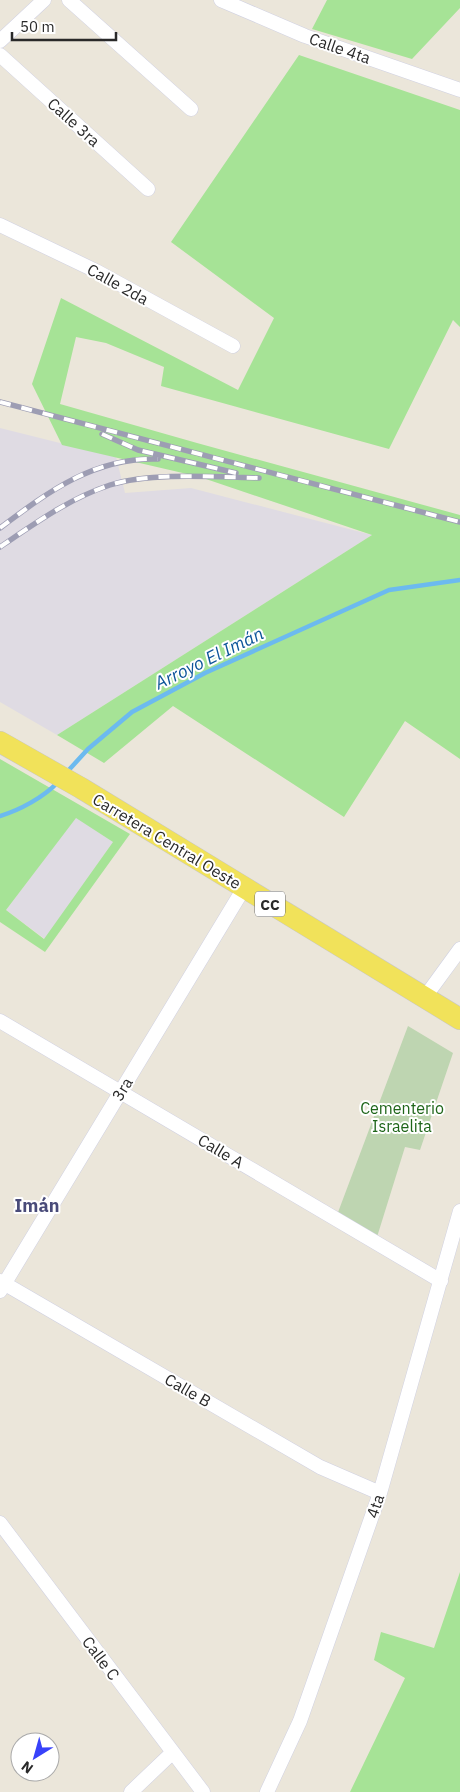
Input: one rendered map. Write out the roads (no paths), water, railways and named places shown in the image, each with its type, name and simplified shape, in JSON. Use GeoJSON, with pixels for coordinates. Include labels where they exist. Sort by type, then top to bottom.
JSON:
{"type":"FeatureCollection","features":[{"type":"Feature","properties":{"kind":"main road","name":"Carretera Central Oeste"},"geometry":{"type":"LineString","coordinates":[[0,742],[80,788],[460,1019]]}},
{"type":"Feature","properties":{"kind":"street"},"geometry":{"type":"LineString","coordinates":[[0,42],[44,0]]}},
{"type":"Feature","properties":{"kind":"street"},"geometry":{"type":"LineString","coordinates":[[69,0],[191,109]]}},
{"type":"Feature","properties":{"kind":"street","name":"Calle 4ta"},"geometry":{"type":"LineString","coordinates":[[222,0],[305,36],[460,90]]}},
{"type":"Feature","properties":{"kind":"street","name":"Calle 3ra"},"geometry":{"type":"LineString","coordinates":[[0,55],[148,189]]}},
{"type":"Feature","properties":{"kind":"street","name":"Calle 2da"},"geometry":{"type":"LineString","coordinates":[[0,225],[96,271],[234,346]]}},
{"type":"Feature","properties":{"kind":"street","name":"3ra"},"geometry":{"type":"LineString","coordinates":[[2,1285],[244,888]]}},
{"type":"Feature","properties":{"kind":"street"},"geometry":{"type":"LineString","coordinates":[[425,997],[460,949]]}},
{"type":"Feature","properties":{"kind":"street","name":"Calle A"},"geometry":{"type":"LineString","coordinates":[[0,1021],[441,1281]]}},
{"type":"Feature","properties":{"kind":"street","name":"4ta"},"geometry":{"type":"LineString","coordinates":[[267,1792],[300,1721],[380,1493],[460,1211]]}},
{"type":"Feature","properties":{"kind":"street","name":"Calle B"},"geometry":{"type":"LineString","coordinates":[[2,1285],[320,1467],[380,1493]]}},
{"type":"Feature","properties":{"kind":"street","name":"Calle C"},"geometry":{"type":"LineString","coordinates":[[0,1523],[203,1792]]}},
{"type":"Feature","properties":{"kind":"street"},"geometry":{"type":"LineString","coordinates":[[131,1792],[173,1752]]}},
{"type":"Feature","properties":{"kind":"waterway","name":"Arroyo El Imán"},"geometry":{"type":"LineString","coordinates":[[67,772],[88,749],[132,712],[205,673],[389,590],[460,580]]}},
{"type":"Feature","properties":{"kind":"waterway","name":"Arroyo El Imán"},"geometry":{"type":"LineString","coordinates":[[0,816],[31,802],[46,793],[58,782]]}},
{"type":"Feature","properties":{"kind":"railway"},"geometry":{"type":"LineString","coordinates":[[0,402],[460,522]]}},
{"type":"Feature","properties":{"kind":"railway"},"geometry":{"type":"LineString","coordinates":[[102,434],[138,450],[236,473]]}},
{"type":"Feature","properties":{"kind":"railway"},"geometry":{"type":"LineString","coordinates":[[0,528],[54,490],[93,470],[135,460],[158,459]]}},
{"type":"Feature","properties":{"kind":"railway"},"geometry":{"type":"LineString","coordinates":[[0,547],[67,504],[110,485],[145,478],[164,477],[259,478]]}},
{"type":"Feature","properties":{"kind":"district","name":"Imán"},"geometry":{"type":"Point","coordinates":[37,1205]}},
{"type":"Feature","properties":{"kind":"park label","name":"Cementerio Israelita"},"geometry":{"type":"Point","coordinates":[402,1117]}}]}
